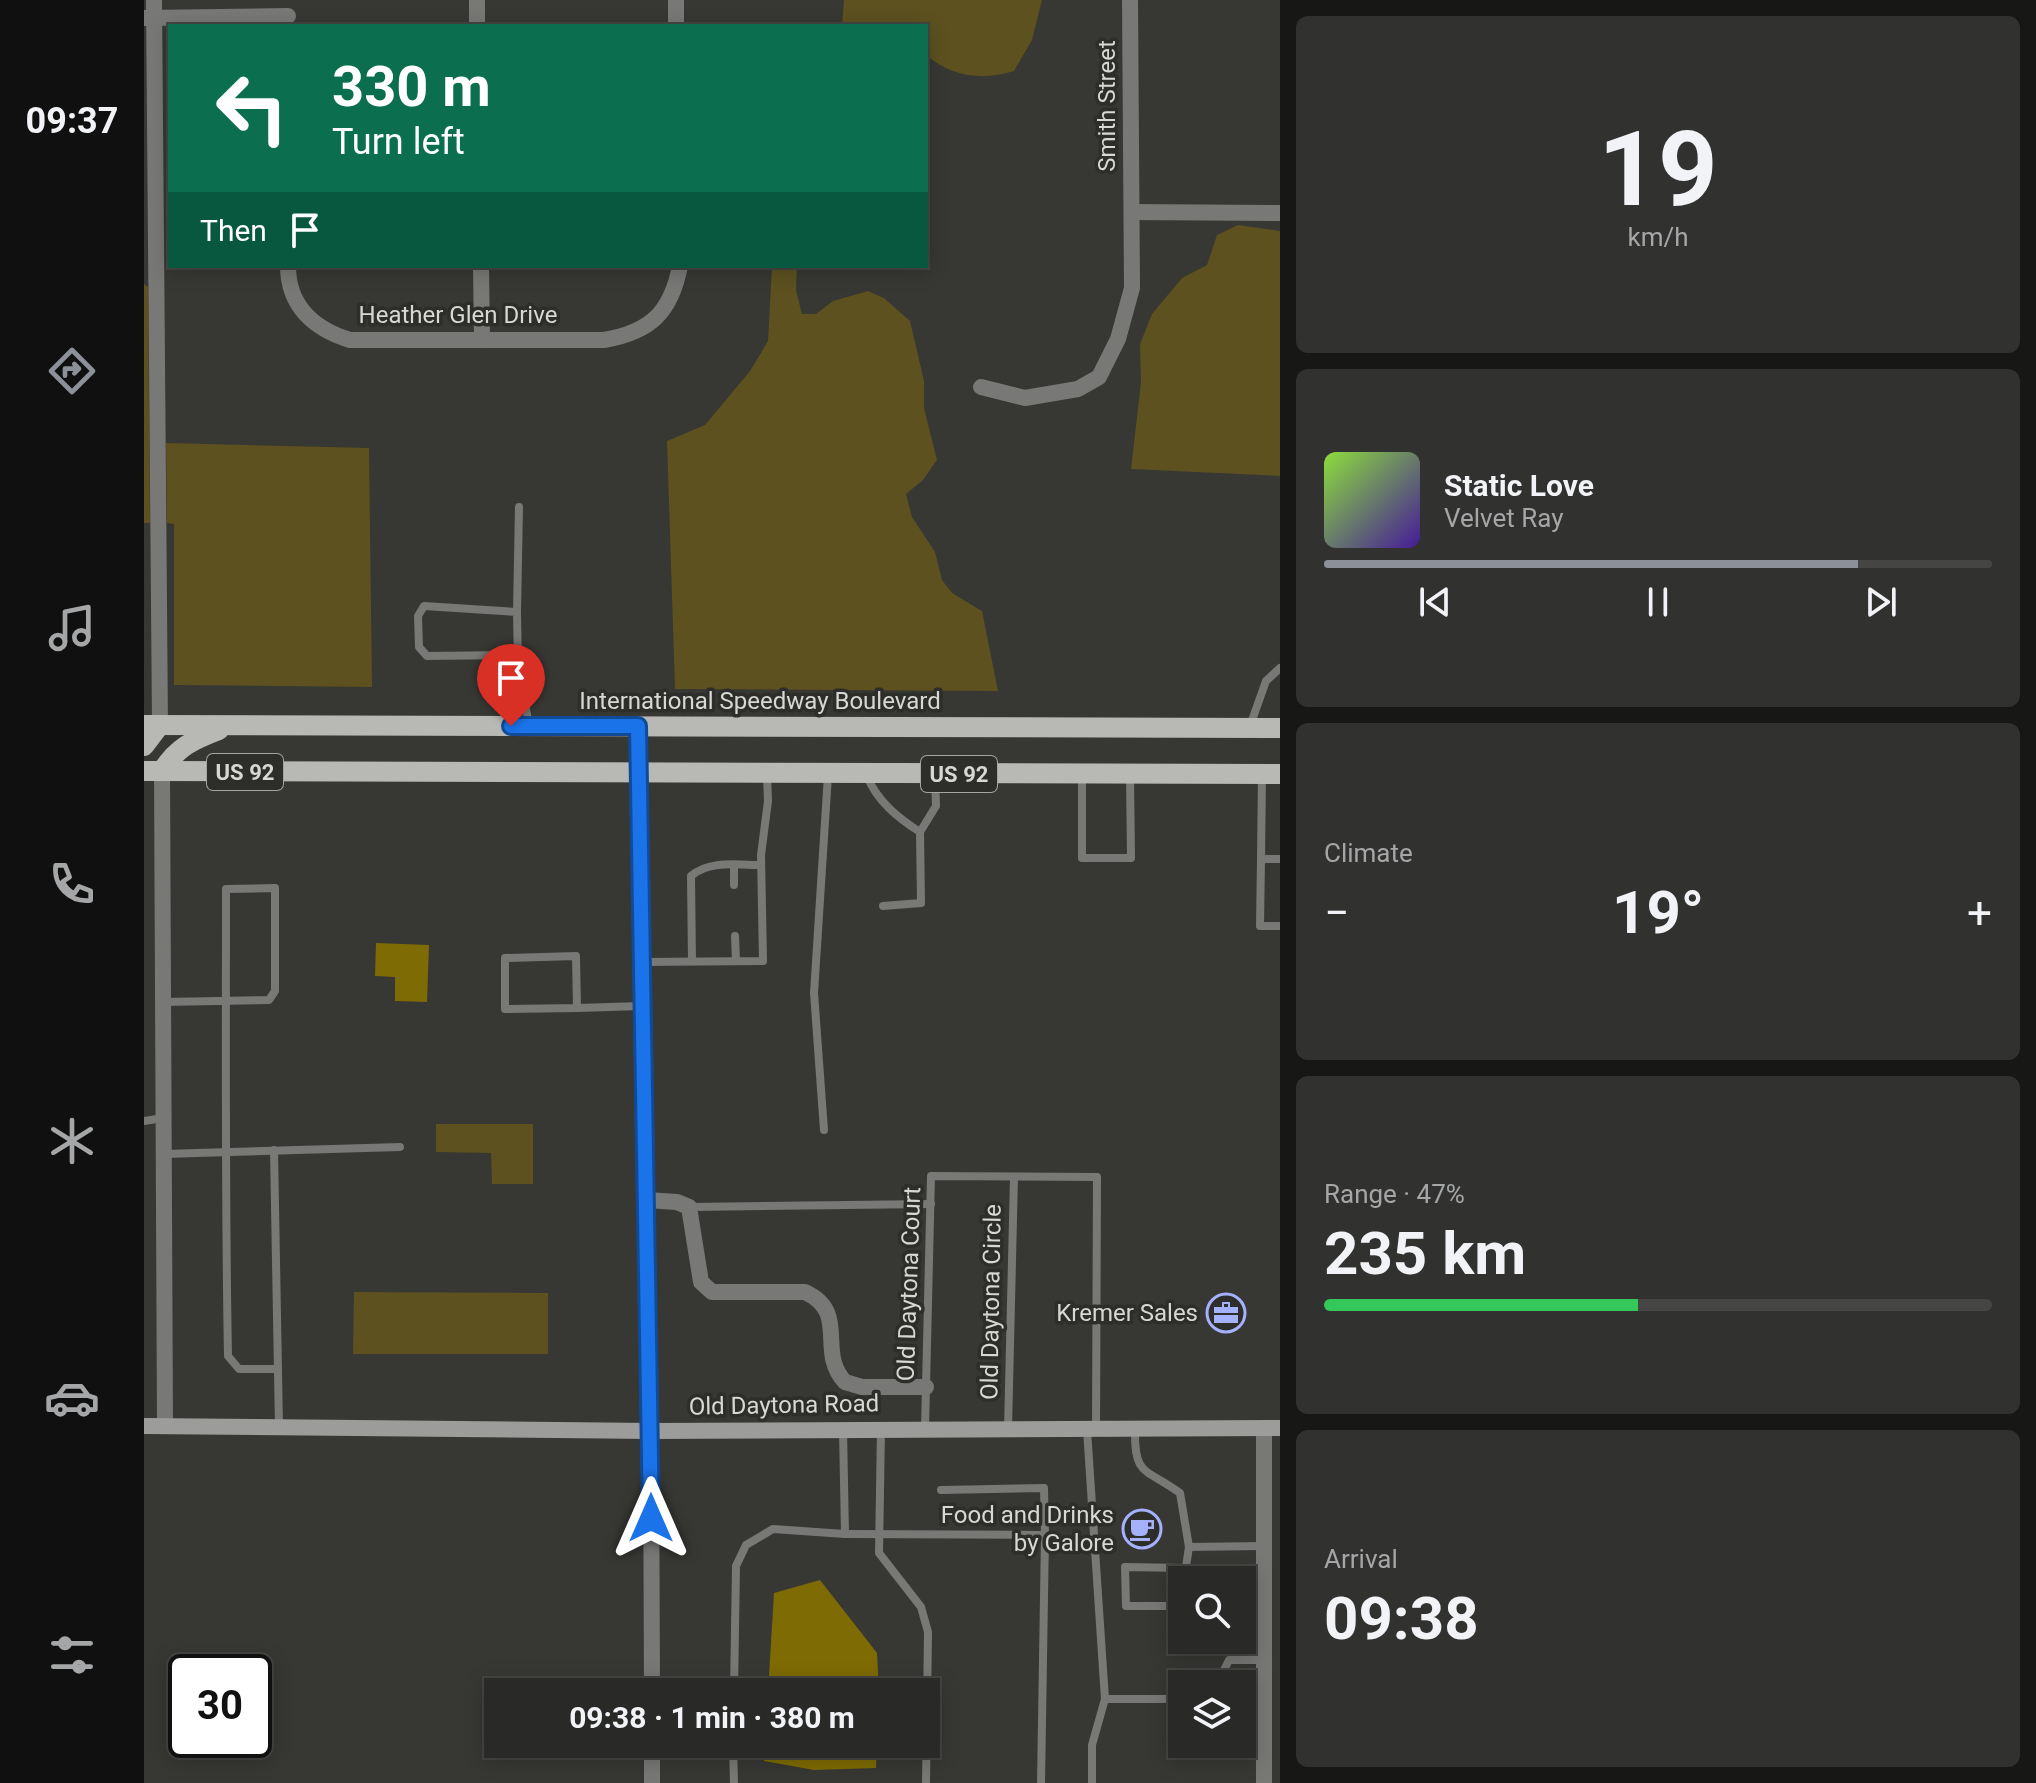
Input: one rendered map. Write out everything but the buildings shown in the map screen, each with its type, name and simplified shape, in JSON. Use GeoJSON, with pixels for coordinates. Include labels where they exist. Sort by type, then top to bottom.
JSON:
{"type":"FeatureCollection","features":[{"type":"Feature","properties":{"kind":"main road","name":"International Speedway Boulevard"},"geometry":{"type":"LineString","coordinates":[[152,725],[1280,728]]}},
{"type":"Feature","properties":{"kind":"main road"},"geometry":{"type":"LineString","coordinates":[[144,746],[152,725]]}},
{"type":"Feature","properties":{"kind":"main road"},"geometry":{"type":"LineString","coordinates":[[153,771],[186,743],[230,725]]}},
{"type":"Feature","properties":{"kind":"main road","name":"US 92"},"geometry":{"type":"LineString","coordinates":[[153,771],[1271,774]]}},
{"type":"Feature","properties":{"kind":"street"},"geometry":{"type":"LineString","coordinates":[[152,725],[149,18],[154,0]]}},
{"type":"Feature","properties":{"kind":"street"},"geometry":{"type":"LineString","coordinates":[[477,0],[477,24]]}},
{"type":"Feature","properties":{"kind":"street"},"geometry":{"type":"LineString","coordinates":[[676,0],[676,24]]}},
{"type":"Feature","properties":{"kind":"street","name":"Smith Street"},"geometry":{"type":"LineString","coordinates":[[981,387],[1025,398],[1078,389],[1099,377],[1118,339],[1132,288],[1130,0]]}},
{"type":"Feature","properties":{"kind":"street"},"geometry":{"type":"LineString","coordinates":[[149,18],[288,14]]}},
{"type":"Feature","properties":{"kind":"street"},"geometry":{"type":"LineString","coordinates":[[1132,212],[1280,213]]}},
{"type":"Feature","properties":{"kind":"street","name":"Heather Glen Drive"},"geometry":{"type":"LineString","coordinates":[[288,268],[288,282],[297,305],[313,322],[334,335],[350,340],[604,340],[629,336],[646,327],[663,311],[675,288],[680,268]]}},
{"type":"Feature","properties":{"kind":"street"},"geometry":{"type":"LineString","coordinates":[[481,268],[482,340]]}},
{"type":"Feature","properties":{"kind":"street"},"geometry":{"type":"LineString","coordinates":[[638,726],[651,1431],[652,1678]]}},
{"type":"Feature","properties":{"kind":"street"},"geometry":{"type":"LineString","coordinates":[[153,771],[163,1002],[165,1426]]}},
{"type":"Feature","properties":{"kind":"street"},"geometry":{"type":"LineString","coordinates":[[646,1200],[677,1202],[689,1207],[701,1282],[712,1292],[805,1292],[818,1298],[829,1313],[832,1362],[845,1382],[862,1387],[926,1387]]}},
{"type":"Feature","properties":{"kind":"street","name":"Old Daytona Road"},"geometry":{"type":"LineString","coordinates":[[144,1426],[651,1431],[1272,1428]]}},
{"type":"Feature","properties":{"kind":"street"},"geometry":{"type":"LineString","coordinates":[[1264,1783],[1264,1546],[1272,1428]]}},
{"type":"Feature","properties":{"kind":"street"},"geometry":{"type":"LineString","coordinates":[[652,1758],[652,1783]]}},
{"type":"Feature","properties":{"kind":"lane"},"geometry":{"type":"LineString","coordinates":[[519,507],[518,655],[529,726]]}},
{"type":"Feature","properties":{"kind":"lane"},"geometry":{"type":"LineString","coordinates":[[517,612],[424,606],[418,616],[419,647],[427,656],[518,655]]}},
{"type":"Feature","properties":{"kind":"lane"},"geometry":{"type":"LineString","coordinates":[[1249,728],[1266,681],[1280,668]]}},
{"type":"Feature","properties":{"kind":"lane"},"geometry":{"type":"LineString","coordinates":[[641,962],[763,961],[761,865],[768,801],[767,773]]}},
{"type":"Feature","properties":{"kind":"lane"},"geometry":{"type":"LineString","coordinates":[[824,1130],[814,993],[828,773]]}},
{"type":"Feature","properties":{"kind":"lane"},"geometry":{"type":"LineString","coordinates":[[866,773],[873,790],[899,819],[920,832]]}},
{"type":"Feature","properties":{"kind":"lane"},"geometry":{"type":"LineString","coordinates":[[883,906],[921,903],[920,832],[936,806],[935,774]]}},
{"type":"Feature","properties":{"kind":"lane"},"geometry":{"type":"LineString","coordinates":[[1082,774],[1082,858],[1131,858],[1130,774]]}},
{"type":"Feature","properties":{"kind":"lane"},"geometry":{"type":"LineString","coordinates":[[1271,774],[1261,859],[1260,926],[1280,926]]}},
{"type":"Feature","properties":{"kind":"lane"},"geometry":{"type":"LineString","coordinates":[[1261,859],[1280,859]]}},
{"type":"Feature","properties":{"kind":"lane"},"geometry":{"type":"LineString","coordinates":[[734,865],[734,885]]}},
{"type":"Feature","properties":{"kind":"lane"},"geometry":{"type":"LineString","coordinates":[[692,961],[691,876],[699,868],[761,865]]}},
{"type":"Feature","properties":{"kind":"lane"},"geometry":{"type":"LineString","coordinates":[[163,1002],[226,1000],[269,1000],[275,991],[275,888],[226,889],[226,1000],[225,1152],[228,1356],[239,1369],[278,1369]]}},
{"type":"Feature","properties":{"kind":"lane"},"geometry":{"type":"LineString","coordinates":[[735,936],[736,961]]}},
{"type":"Feature","properties":{"kind":"lane"},"geometry":{"type":"LineString","coordinates":[[577,1008],[576,956],[505,958],[505,1009],[577,1008],[642,1006]]}},
{"type":"Feature","properties":{"kind":"lane"},"geometry":{"type":"LineString","coordinates":[[144,1121],[164,1118]]}},
{"type":"Feature","properties":{"kind":"lane"},"geometry":{"type":"LineString","coordinates":[[164,1154],[400,1147]]}},
{"type":"Feature","properties":{"kind":"lane"},"geometry":{"type":"LineString","coordinates":[[274,1150],[279,1427]]}},
{"type":"Feature","properties":{"kind":"lane","name":"Old Daytona Court"},"geometry":{"type":"LineString","coordinates":[[925,1428],[931,1176],[1014,1177]]}},
{"type":"Feature","properties":{"kind":"lane","name":"Old Daytona Circle"},"geometry":{"type":"LineString","coordinates":[[1008,1429],[1014,1177],[1097,1177],[1092,1430]]}},
{"type":"Feature","properties":{"kind":"lane"},"geometry":{"type":"LineString","coordinates":[[689,1207],[931,1204]]}},
{"type":"Feature","properties":{"kind":"lane"},"geometry":{"type":"LineString","coordinates":[[881,1428],[879,1553],[921,1607],[928,1632],[926,1783]]}},
{"type":"Feature","properties":{"kind":"lane"},"geometry":{"type":"LineString","coordinates":[[843,1429],[845,1534]]}},
{"type":"Feature","properties":{"kind":"lane"},"geometry":{"type":"LineString","coordinates":[[1092,1430],[1105,1699],[1092,1745],[1092,1783]]}},
{"type":"Feature","properties":{"kind":"lane"},"geometry":{"type":"LineString","coordinates":[[1135,1430],[1134,1456],[1141,1470],[1180,1493],[1189,1547],[1186,1566]]}},
{"type":"Feature","properties":{"kind":"lane"},"geometry":{"type":"LineString","coordinates":[[941,1490],[1044,1488],[1041,1783]]}},
{"type":"Feature","properties":{"kind":"lane"},"geometry":{"type":"LineString","coordinates":[[734,1678],[736,1566],[746,1545],[773,1529],[880,1535],[1045,1535]]}},
{"type":"Feature","properties":{"kind":"lane"},"geometry":{"type":"LineString","coordinates":[[1189,1547],[1264,1546]]}},
{"type":"Feature","properties":{"kind":"lane"},"geometry":{"type":"LineString","coordinates":[[1168,1568],[1125,1567],[1126,1606],[1168,1606]]}},
{"type":"Feature","properties":{"kind":"lane"},"geometry":{"type":"LineString","coordinates":[[1224,1670],[1229,1660],[1264,1660]]}},
{"type":"Feature","properties":{"kind":"lane"},"geometry":{"type":"LineString","coordinates":[[1105,1699],[1168,1699]]}},
{"type":"Feature","properties":{"kind":"lane"},"geometry":{"type":"LineString","coordinates":[[733,1758],[734,1783]]}},
{"type":"Feature","properties":{"kind":"shaded area"},"geometry":{"type":"Polygon","coordinates":[[[844,0],[1042,0],[1032,40],[1014,71],[990,76],[957,72],[928,56],[928,24],[842,24],[844,0]]]}},
{"type":"Feature","properties":{"kind":"shaded area"},"geometry":{"type":"Polygon","coordinates":[[[1238,225],[1280,231],[1280,476],[1131,469],[1141,382],[1140,344],[1152,314],[1182,278],[1207,265],[1217,235],[1238,225]]]}},
{"type":"Feature","properties":{"kind":"shaded area"},"geometry":{"type":"Polygon","coordinates":[[[772,268],[797,268],[796,290],[802,314],[816,314],[833,301],[868,291],[884,298],[910,321],[924,381],[924,408],[937,460],[923,480],[906,494],[912,517],[935,552],[942,580],[952,593],[982,611],[998,691],[675,689],[667,441],[705,425],[750,371],[768,341],[772,268]]]}},
{"type":"Feature","properties":{"kind":"shaded area"},"geometry":{"type":"Polygon","coordinates":[[[144,284],[148,287],[150,523],[144,523],[144,284]]]}},
{"type":"Feature","properties":{"kind":"shaded area"},"geometry":{"type":"Polygon","coordinates":[[[166,443],[369,448],[372,687],[174,685],[174,524],[167,523],[166,443]]]}},
{"type":"Feature","properties":{"kind":"shaded area"},"geometry":{"type":"Polygon","coordinates":[[[376,943],[429,945],[427,1002],[395,1001],[395,977],[375,976],[376,943]]]}},
{"type":"Feature","properties":{"kind":"shaded area"},"geometry":{"type":"Polygon","coordinates":[[[436,1124],[533,1124],[533,1184],[492,1184],[491,1153],[436,1152],[436,1124]]]}},
{"type":"Feature","properties":{"kind":"shaded area"},"geometry":{"type":"Polygon","coordinates":[[[354,1292],[548,1293],[548,1354],[353,1354],[354,1292]]]}},
{"type":"Feature","properties":{"kind":"shaded area"},"geometry":{"type":"Polygon","coordinates":[[[820,1580],[877,1653],[878,1678],[769,1678],[774,1593],[820,1580]]]}},
{"type":"Feature","properties":{"kind":"shaded area"},"geometry":{"type":"Polygon","coordinates":[[[764,1758],[876,1758],[876,1768],[814,1770],[764,1761],[764,1758]]]}},
{"type":"Feature","properties":{"kind":"place","name":"Kremer Sales"},"geometry":{"type":"Point","coordinates":[1226,1313]}},
{"type":"Feature","properties":{"kind":"place","name":"Food and Drinks by Galore"},"geometry":{"type":"Point","coordinates":[1142,1529]}},
{"type":"Feature","properties":{"kind":"route"},"geometry":{"type":"LineString","coordinates":[[511,726],[638,726],[651,1518]]}}]}
